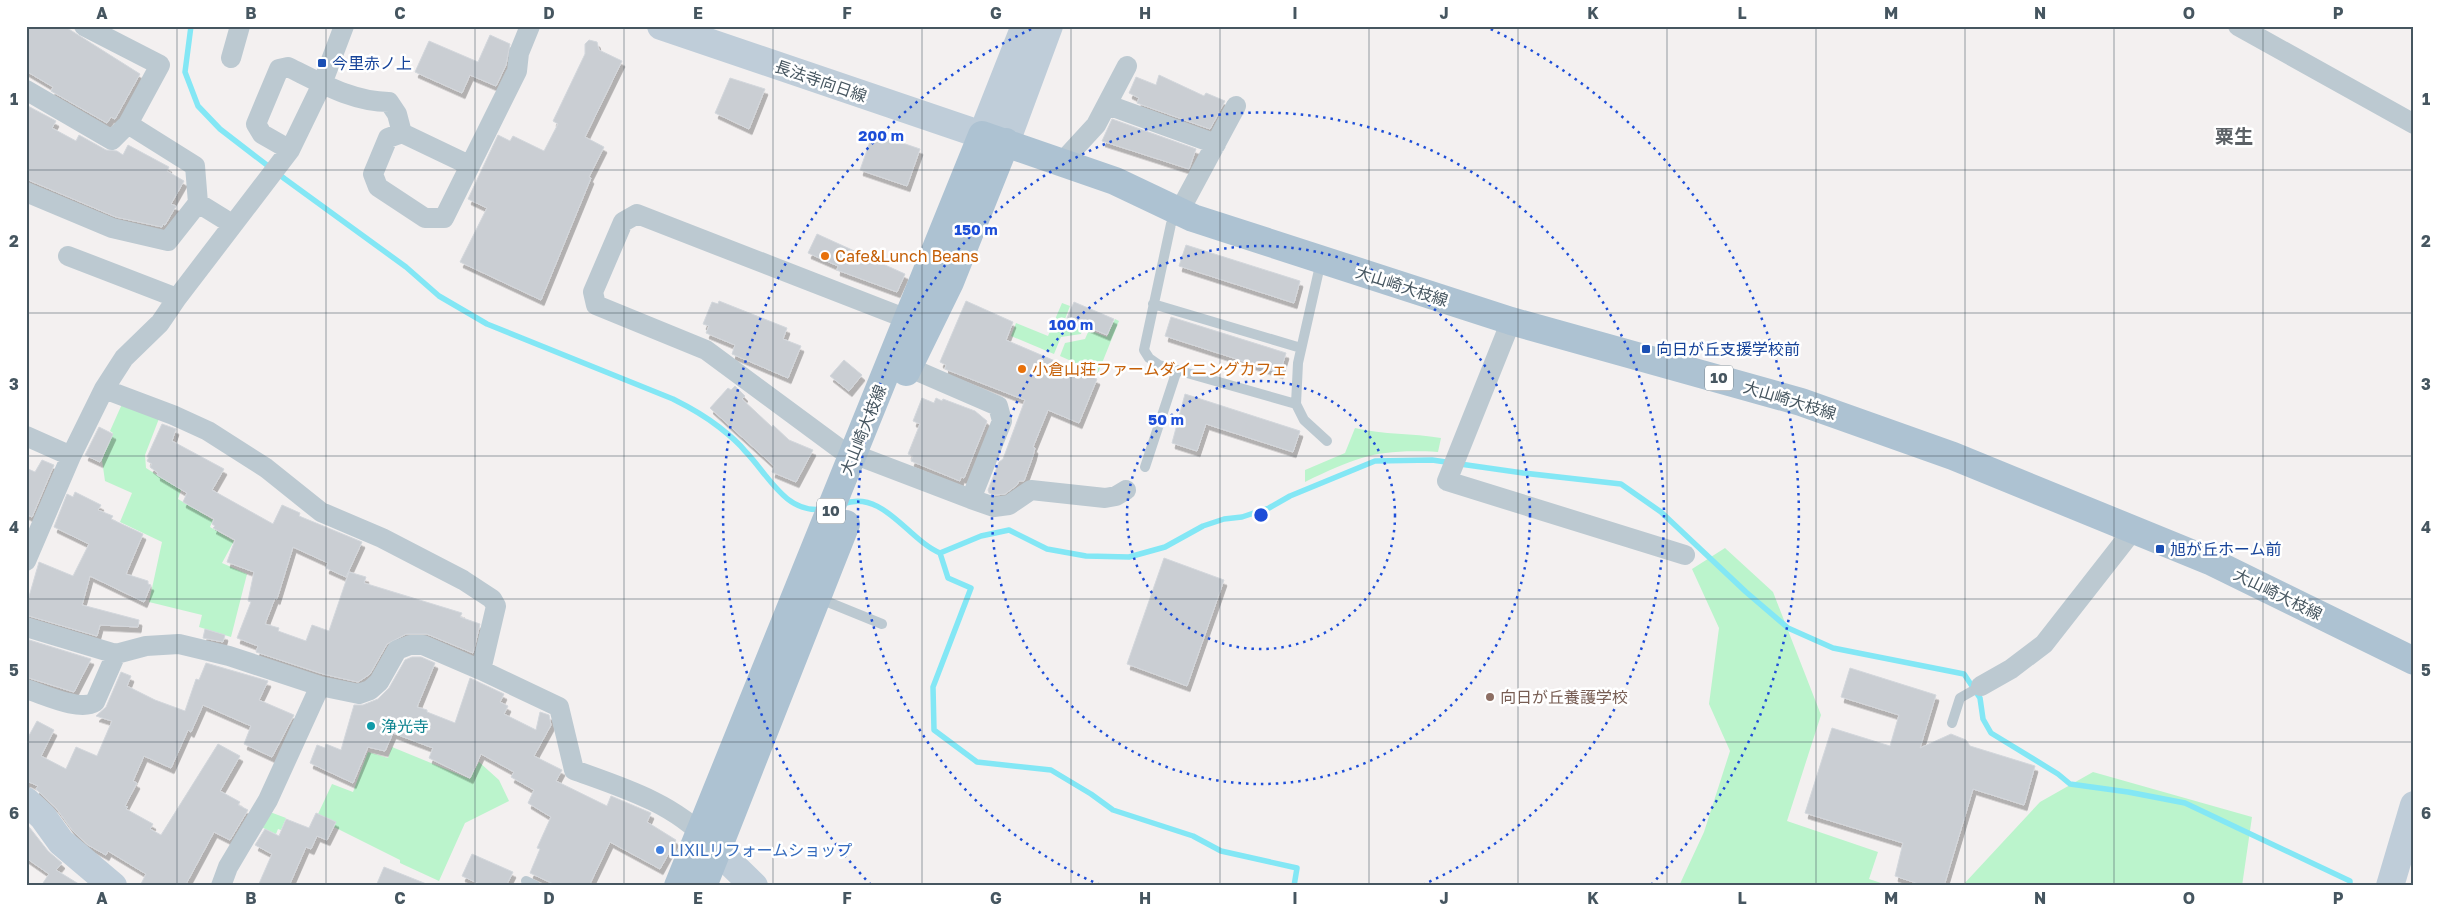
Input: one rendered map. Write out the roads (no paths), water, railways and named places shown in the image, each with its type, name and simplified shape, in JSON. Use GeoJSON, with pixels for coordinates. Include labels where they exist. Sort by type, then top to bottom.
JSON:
{"type":"FeatureCollection","features":[{"type":"Feature","properties":{"kind":"main road","name":"長法寺向日線"},"geometry":{"type":"LineString","coordinates":[[660,26],[994,139]]}},
{"type":"Feature","properties":{"kind":"main road"},"geometry":{"type":"LineString","coordinates":[[994,139],[1024,26]]}},
{"type":"Feature","properties":{"kind":"main road"},"geometry":{"type":"LineString","coordinates":[[994,139],[1049,26]]}},
{"type":"Feature","properties":{"kind":"main road","name":"大山崎大枝線"},"geometry":{"type":"LineString","coordinates":[[703,886],[709,842],[917,323],[950,282],[994,139],[1115,181],[1179,212],[1321,260],[1510,321],[1801,402],[1953,456],[2210,561],[2414,661]]}},
{"type":"Feature","properties":{"kind":"main road","name":"大山崎大枝線"},"geometry":{"type":"LineString","coordinates":[[678,886],[709,842],[817,597],[862,458],[908,367],[917,323]]}},
{"type":"Feature","properties":{"kind":"main road"},"geometry":{"type":"LineString","coordinates":[[26,801],[43,817],[61,842],[104,883]]}},
{"type":"Feature","properties":{"kind":"main road"},"geometry":{"type":"LineString","coordinates":[[2390,886],[2414,805]]}},
{"type":"Feature","properties":{"kind":"main road"},"geometry":{"type":"LineString","coordinates":[[709,842],[754,886]]}},
{"type":"Feature","properties":{"kind":"street"},"geometry":{"type":"LineString","coordinates":[[26,90],[112,140],[128,124],[160,65],[84,26]]}},
{"type":"Feature","properties":{"kind":"street"},"geometry":{"type":"LineString","coordinates":[[231,58],[240,26]]}},
{"type":"Feature","properties":{"kind":"street"},"geometry":{"type":"LineString","coordinates":[[26,561],[71,456],[104,389],[124,358],[160,324],[232,224],[287,155],[322,84],[343,26]]}},
{"type":"Feature","properties":{"kind":"street"},"geometry":{"type":"LineString","coordinates":[[469,165],[402,133],[388,138],[373,174],[378,187],[425,218],[444,218],[517,71],[519,53],[530,26]]}},
{"type":"Feature","properties":{"kind":"street"},"geometry":{"type":"LineString","coordinates":[[2238,26],[2414,124]]}},
{"type":"Feature","properties":{"kind":"street"},"geometry":{"type":"LineString","coordinates":[[1062,162],[1096,125],[1108,105],[1126,66]]}},
{"type":"Feature","properties":{"kind":"street"},"geometry":{"type":"LineString","coordinates":[[287,155],[262,134],[256,124],[279,69],[288,67],[322,84],[370,102],[389,102],[397,114],[402,133]]}},
{"type":"Feature","properties":{"kind":"street"},"geometry":{"type":"LineString","coordinates":[[1108,105],[1216,144]]}},
{"type":"Feature","properties":{"kind":"street"},"geometry":{"type":"LineString","coordinates":[[1179,212],[1236,106]]}},
{"type":"Feature","properties":{"kind":"street"},"geometry":{"type":"LineString","coordinates":[[26,192],[112,228],[168,241],[198,203],[195,166],[128,124]]}},
{"type":"Feature","properties":{"kind":"street"},"geometry":{"type":"LineString","coordinates":[[198,203],[232,224]]}},
{"type":"Feature","properties":{"kind":"street"},"geometry":{"type":"LineString","coordinates":[[917,323],[637,214],[623,222],[593,292],[596,305],[706,350],[840,449],[971,499],[994,507],[1002,507],[1010,505],[1031,490],[1105,498],[1116,496],[1126,490]]}},
{"type":"Feature","properties":{"kind":"street"},"geometry":{"type":"LineString","coordinates":[[68,256],[177,298]]}},
{"type":"Feature","properties":{"kind":"street"},"geometry":{"type":"LineString","coordinates":[[1510,321],[1447,481],[1685,555]]}},
{"type":"Feature","properties":{"kind":"street"},"geometry":{"type":"LineString","coordinates":[[908,367],[998,406],[1002,421],[971,499]]}},
{"type":"Feature","properties":{"kind":"street"},"geometry":{"type":"LineString","coordinates":[[104,389],[173,415],[208,431],[266,468],[321,512],[382,538],[463,580],[492,599],[496,606],[481,670]]}},
{"type":"Feature","properties":{"kind":"street"},"geometry":{"type":"LineString","coordinates":[[26,436],[71,456]]}},
{"type":"Feature","properties":{"kind":"street"},"geometry":{"type":"LineString","coordinates":[[1977,689],[2011,669],[2044,644],[2134,529]]}},
{"type":"Feature","properties":{"kind":"street"},"geometry":{"type":"LineString","coordinates":[[26,627],[116,654],[146,646],[179,644],[229,656],[320,686],[358,694],[370,690],[379,682],[397,650],[410,645],[423,645],[559,707],[574,770],[634,792],[692,824],[709,842]]}},
{"type":"Feature","properties":{"kind":"street"},"geometry":{"type":"LineString","coordinates":[[26,688],[76,704],[91,704],[95,702],[116,654]]}},
{"type":"Feature","properties":{"kind":"street"},"geometry":{"type":"LineString","coordinates":[[221,886],[228,866],[268,800],[320,686]]}},
{"type":"Feature","properties":{"kind":"lane"},"geometry":{"type":"LineString","coordinates":[[1179,212],[1170,224],[1144,350],[1149,358],[1159,365],[1296,404]]}},
{"type":"Feature","properties":{"kind":"lane"},"geometry":{"type":"LineString","coordinates":[[1321,260],[1301,348],[1296,379],[1296,404],[1304,420],[1327,441]]}},
{"type":"Feature","properties":{"kind":"lane"},"geometry":{"type":"LineString","coordinates":[[1154,304],[1301,348]]}},
{"type":"Feature","properties":{"kind":"lane"},"geometry":{"type":"LineString","coordinates":[[1145,467],[1177,370]]}},
{"type":"Feature","properties":{"kind":"lane"},"geometry":{"type":"LineString","coordinates":[[817,597],[882,624]]}},
{"type":"Feature","properties":{"kind":"lane"},"geometry":{"type":"LineString","coordinates":[[1952,723],[1960,698],[1977,689]]}},
{"type":"Feature","properties":{"kind":"waterway"},"geometry":{"type":"LineString","coordinates":[[191,26],[185,72],[198,106],[220,129],[285,179],[406,267],[439,296],[487,324],[691,408],[714,423],[736,441],[787,499],[809,509],[822,509]]}},
{"type":"Feature","properties":{"kind":"waterway"},"geometry":{"type":"LineString","coordinates":[[843,504],[857,501],[870,503],[883,509],[928,546],[940,553],[981,536],[1009,530],[1047,549],[1086,556],[1129,557],[1165,547],[1203,526],[1224,519],[1242,517],[1269,508],[1290,496],[1375,461],[1432,460],[1621,484],[1661,512],[1746,592],[1788,628],[1833,648],[1964,674],[1980,698],[1983,719],[1991,733],[2058,774],[2070,784],[2128,792],[2185,803],[2350,881],[2350,886]]}},
{"type":"Feature","properties":{"kind":"waterway"},"geometry":{"type":"LineString","coordinates":[[940,553],[948,578],[971,588],[933,687],[934,730],[977,762],[1051,770],[1091,794],[1113,810],[1193,836],[1221,851],[1297,868],[1294,886]]}},
{"type":"Feature","properties":{"kind":"place","name":"今里赤ノ上"},"geometry":{"type":"Point","coordinates":[322,63]}},
{"type":"Feature","properties":{"kind":"place","name":"Cafe&Lunch Beans"},"geometry":{"type":"Point","coordinates":[825,256]}},
{"type":"Feature","properties":{"kind":"place","name":"向日が丘支援学校前"},"geometry":{"type":"Point","coordinates":[1646,349]}},
{"type":"Feature","properties":{"kind":"place","name":"小倉山荘ファームダイニングカフェ"},"geometry":{"type":"Point","coordinates":[1022,369]}},
{"type":"Feature","properties":{"kind":"place","name":"旭が丘ホーム前"},"geometry":{"type":"Point","coordinates":[2160,549]}},
{"type":"Feature","properties":{"kind":"place","name":"向日が丘養護学校"},"geometry":{"type":"Point","coordinates":[1490,697]}},
{"type":"Feature","properties":{"kind":"place","name":"浄光寺"},"geometry":{"type":"Point","coordinates":[371,726]}},
{"type":"Feature","properties":{"kind":"place","name":"LIXILリフォームショップ"},"geometry":{"type":"Point","coordinates":[660,850]}},
{"type":"Feature","properties":{"kind":"district","name":"粟生"},"geometry":{"type":"Point","coordinates":[2234,136]}}]}
